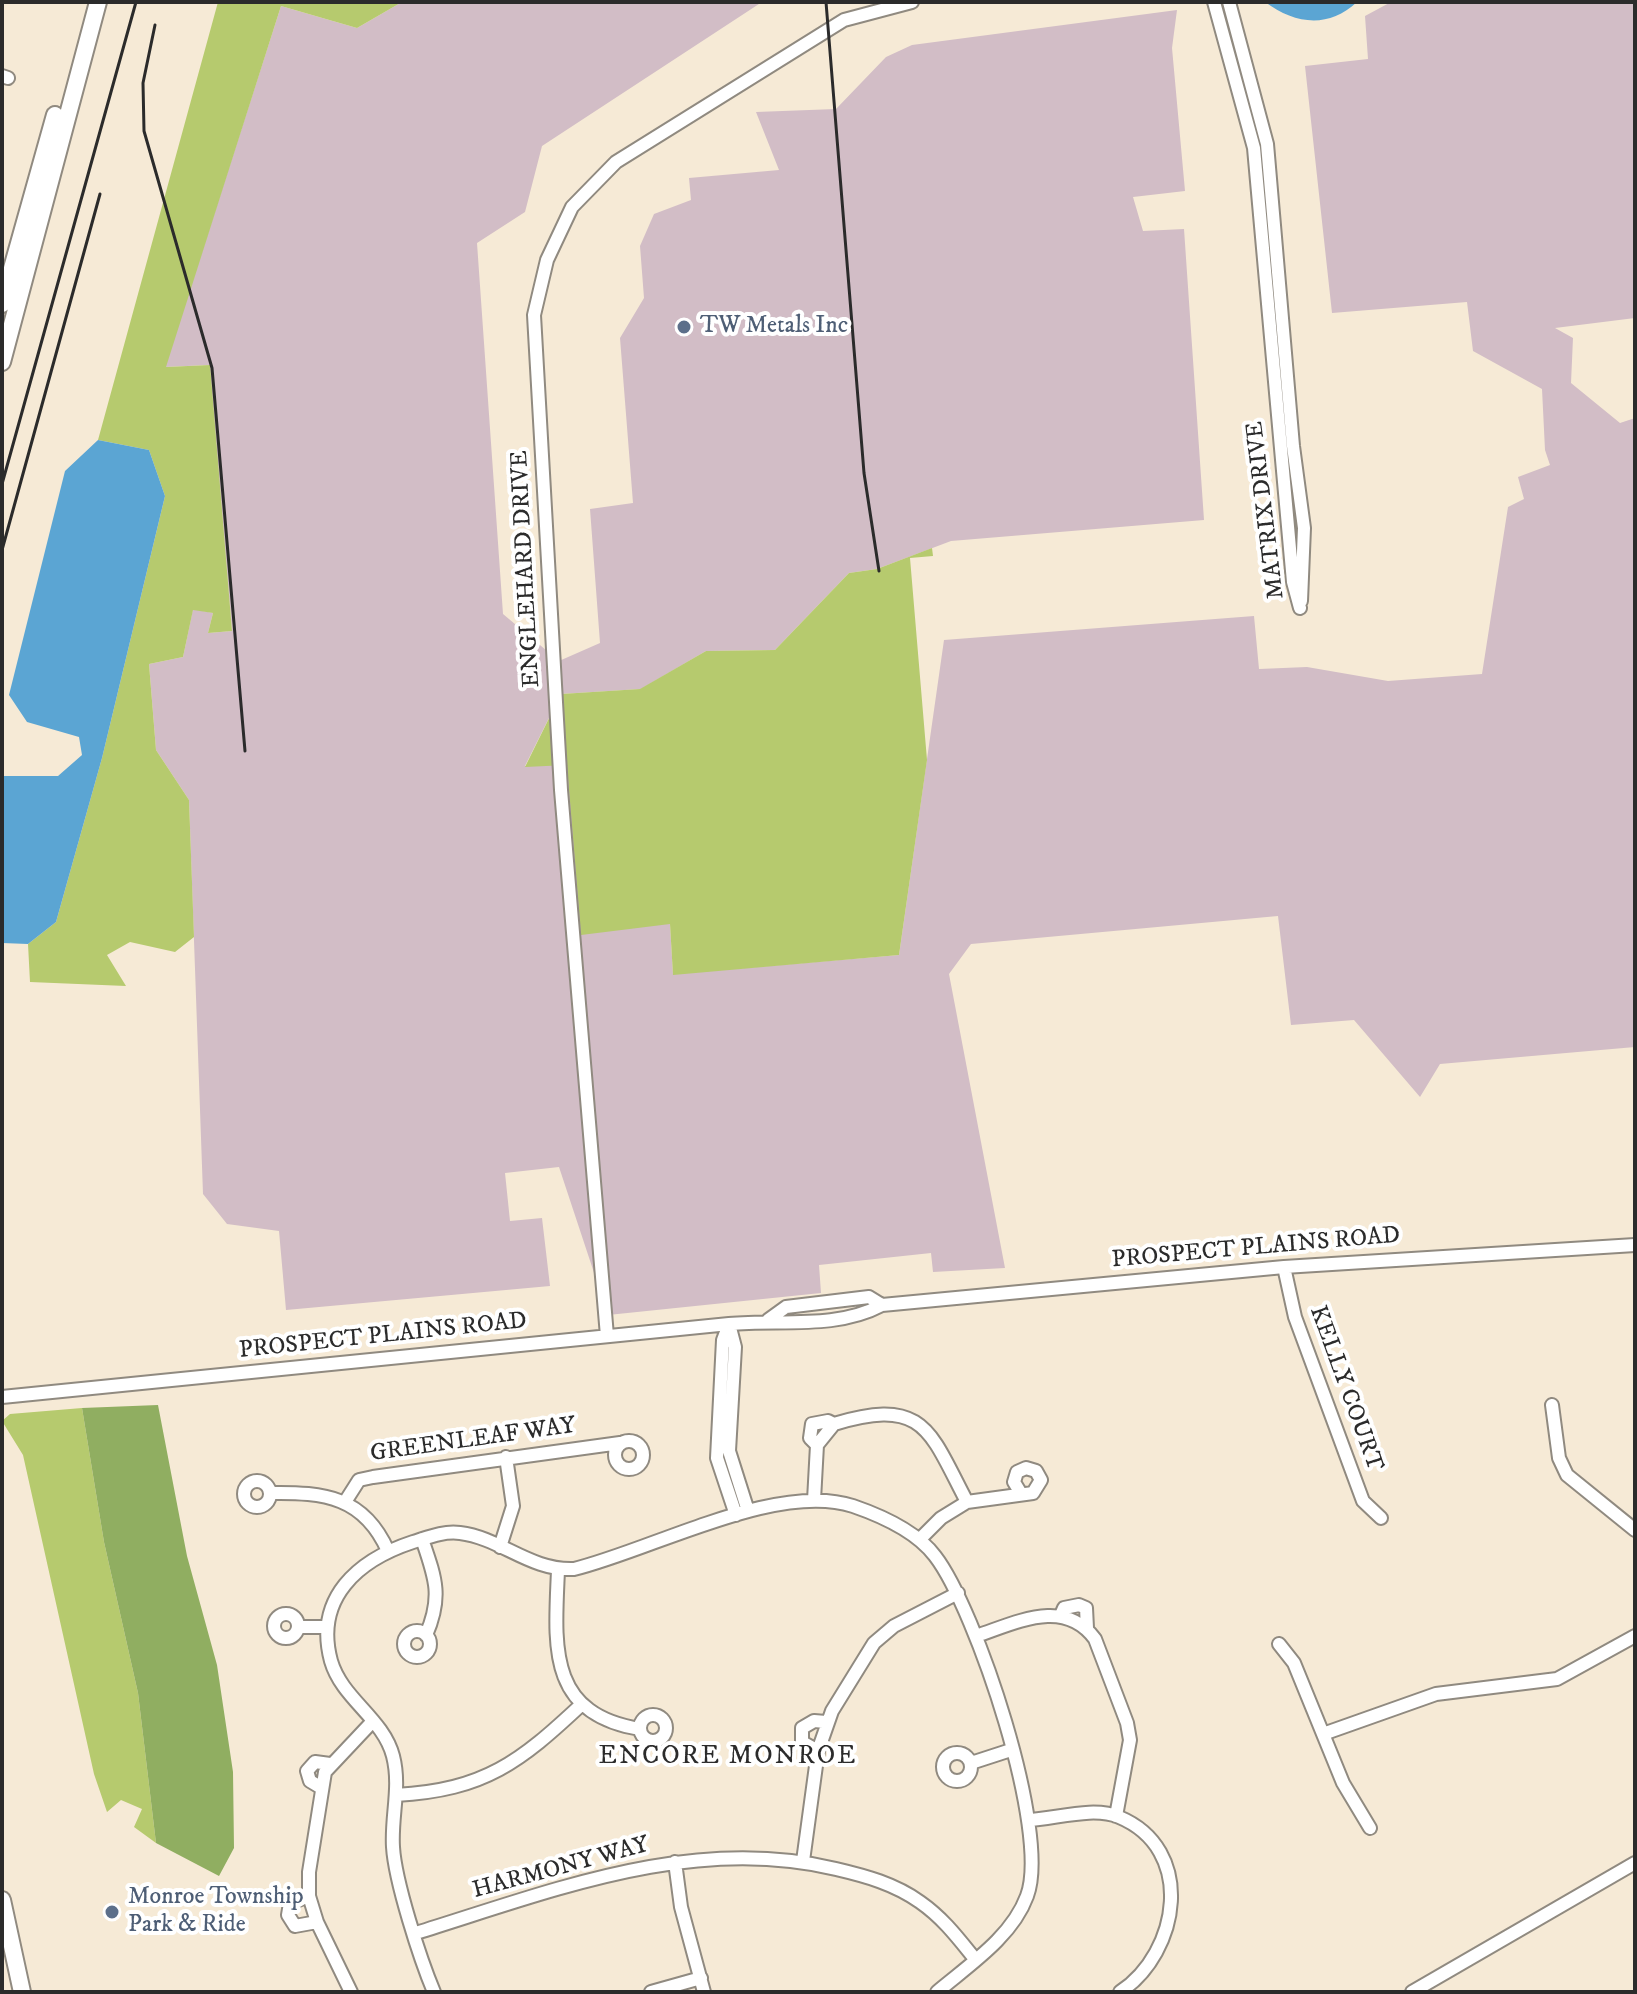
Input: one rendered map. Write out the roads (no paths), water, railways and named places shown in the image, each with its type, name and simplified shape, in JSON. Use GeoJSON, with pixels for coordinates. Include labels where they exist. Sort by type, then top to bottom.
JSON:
{"type":"FeatureCollection","features":[{"type":"Feature","properties":{"kind":"main road"},"geometry":{"type":"LineString","coordinates":[[2,304],[87,2]]}},
{"type":"Feature","properties":{"kind":"main road"},"geometry":{"type":"LineString","coordinates":[[2,362],[98,2]]}},
{"type":"Feature","properties":{"kind":"main road"},"geometry":{"type":"LineString","coordinates":[[2,1900],[22,1992]]}},
{"type":"Feature","properties":{"kind":"street","name":"ENGLEHARD DRIVE"},"geometry":{"type":"LineString","coordinates":[[607,1336],[561,790],[534,315],[547,260],[572,207],[616,162],[844,20],[912,2]]}},
{"type":"Feature","properties":{"kind":"street","name":"MATRIX DRIVE"},"geometry":{"type":"LineString","coordinates":[[1214,2],[1254,148],[1293,582],[1300,608],[1305,580],[1304,528],[1267,144],[1229,2]]}},
{"type":"Feature","properties":{"kind":"street","name":"PROSPECT PLAINS ROAD"},"geometry":{"type":"LineString","coordinates":[[2,1397],[768,1320],[786,1307],[869,1297],[882,1305],[1284,1267],[1635,1245]]}},
{"type":"Feature","properties":{"kind":"street","name":"KELLY COURT"},"geometry":{"type":"LineString","coordinates":[[1284,1267],[1295,1317],[1363,1501],[1381,1518]]}},
{"type":"Feature","properties":{"kind":"street"},"geometry":{"type":"LineString","coordinates":[[729,1324],[735,1347],[729,1451],[742,1513]]}},
{"type":"Feature","properties":{"kind":"street"},"geometry":{"type":"LineString","coordinates":[[1552,1405],[1559,1458],[1567,1475],[1635,1530]]}},
{"type":"Feature","properties":{"kind":"street"},"geometry":{"type":"LineString","coordinates":[[814,1500],[817,1445],[834,1424],[898,1414],[921,1423],[930,1432],[967,1502]]}},
{"type":"Feature","properties":{"kind":"street","name":"GREENLEAF WAY"},"geometry":{"type":"LineString","coordinates":[[345,1502],[359,1480],[620,1443]]}},
{"type":"Feature","properties":{"kind":"street"},"geometry":{"type":"LineString","coordinates":[[500,1547],[513,1506],[506,1457]]}},
{"type":"Feature","properties":{"kind":"street"},"geometry":{"type":"LineString","coordinates":[[920,1539],[941,1518],[967,1502],[1020,1492]]}},
{"type":"Feature","properties":{"kind":"street"},"geometry":{"type":"LineString","coordinates":[[270,1493],[321,1495],[345,1502],[374,1524],[388,1551]]}},
{"type":"Feature","properties":{"kind":"street"},"geometry":{"type":"LineString","coordinates":[[434,1992],[393,1854],[396,1795],[393,1757],[373,1721],[337,1677],[326,1627],[335,1596],[343,1585],[363,1564],[388,1551],[422,1539],[457,1532],[500,1547],[533,1564],[558,1570],[583,1567],[770,1504],[814,1500],[852,1505],[920,1539],[958,1593],[976,1636],[1011,1750],[1028,1820],[1031,1879],[1027,1896],[1012,1924],[937,1992]]}},
{"type":"Feature","properties":{"kind":"street"},"geometry":{"type":"LineString","coordinates":[[422,1539],[436,1578],[437,1610],[426,1635]]}},
{"type":"Feature","properties":{"kind":"street"},"geometry":{"type":"LineString","coordinates":[[558,1570],[559,1668],[582,1704],[623,1727],[640,1729]]}},
{"type":"Feature","properties":{"kind":"street"},"geometry":{"type":"LineString","coordinates":[[803,1861],[818,1751],[826,1722],[874,1643],[894,1626],[958,1593]]}},
{"type":"Feature","properties":{"kind":"street"},"geometry":{"type":"LineString","coordinates":[[976,1636],[1042,1614],[1061,1615],[1087,1628],[1095,1639],[1127,1723],[1130,1740],[1116,1816]]}},
{"type":"Feature","properties":{"kind":"street"},"geometry":{"type":"LineString","coordinates":[[298,1627],[326,1627]]}},
{"type":"Feature","properties":{"kind":"street"},"geometry":{"type":"LineString","coordinates":[[1323,1734],[1436,1694],[1557,1679],[1635,1636]]}},
{"type":"Feature","properties":{"kind":"street"},"geometry":{"type":"LineString","coordinates":[[1279,1644],[1294,1663],[1343,1783],[1370,1828]]}},
{"type":"Feature","properties":{"kind":"street"},"geometry":{"type":"LineString","coordinates":[[396,1795],[446,1790],[503,1769],[529,1753],[582,1704]]}},
{"type":"Feature","properties":{"kind":"street"},"geometry":{"type":"LineString","coordinates":[[351,1992],[317,1922],[309,1896],[309,1872],[320,1787],[330,1764],[373,1721]]}},
{"type":"Feature","properties":{"kind":"street"},"geometry":{"type":"LineString","coordinates":[[818,1751],[802,1742],[802,1728],[814,1721],[826,1722]]}},
{"type":"Feature","properties":{"kind":"street"},"geometry":{"type":"LineString","coordinates":[[971,1763],[1011,1750]]}},
{"type":"Feature","properties":{"kind":"street"},"geometry":{"type":"LineString","coordinates":[[1028,1820],[1091,1813],[1116,1816],[1144,1830],[1163,1854],[1170,1877],[1170,1921],[1160,1950],[1148,1969],[1120,1992]]}},
{"type":"Feature","properties":{"kind":"street","name":"HARMONY WAY"},"geometry":{"type":"LineString","coordinates":[[416,1933],[618,1872],[675,1862],[740,1857],[803,1861],[874,1878],[919,1901],[945,1921],[975,1959]]}},
{"type":"Feature","properties":{"kind":"street"},"geometry":{"type":"LineString","coordinates":[[675,1862],[681,1907],[704,1992]]}},
{"type":"Feature","properties":{"kind":"street"},"geometry":{"type":"LineString","coordinates":[[1412,1992],[1635,1863]]}},
{"type":"Feature","properties":{"kind":"street"},"geometry":{"type":"LineString","coordinates":[[309,1896],[290,1903],[288,1915],[295,1926],[317,1922]]}},
{"type":"Feature","properties":{"kind":"street"},"geometry":{"type":"LineString","coordinates":[[651,1992],[701,1978]]}},
{"type":"Feature","properties":{"kind":"water"},"geometry":{"type":"Polygon","coordinates":[[[1265,2],[1357,2],[1335,16],[1311,20],[1288,15],[1265,2]]]}},
{"type":"Feature","properties":{"kind":"water"},"geometry":{"type":"Polygon","coordinates":[[[98,440],[149,450],[165,496],[102,758],[56,922],[28,944],[2,943],[2,776],[58,776],[82,755],[79,737],[27,722],[9,695],[65,471],[98,440]]]}},
{"type":"Feature","properties":{"kind":"railway"},"geometry":{"type":"LineString","coordinates":[[2,484],[136,2]]}},
{"type":"Feature","properties":{"kind":"railway"},"geometry":{"type":"LineString","coordinates":[[826,2],[864,473],[879,571]]}},
{"type":"Feature","properties":{"kind":"railway"},"geometry":{"type":"LineString","coordinates":[[155,25],[143,83],[144,131],[212,368],[245,751]]}},
{"type":"Feature","properties":{"kind":"railway"},"geometry":{"type":"LineString","coordinates":[[2,550],[100,194]]}},
{"type":"Feature","properties":{"kind":"place","name":"TW Metals Inc"},"geometry":{"type":"Point","coordinates":[684,327]}},
{"type":"Feature","properties":{"kind":"place","name":"Monroe Township Park & Ride"},"geometry":{"type":"Point","coordinates":[112,1912]}},
{"type":"Feature","properties":{"kind":"district","name":"ENCORE MONROE"},"geometry":{"type":"Point","coordinates":[728,1758]}}]}
